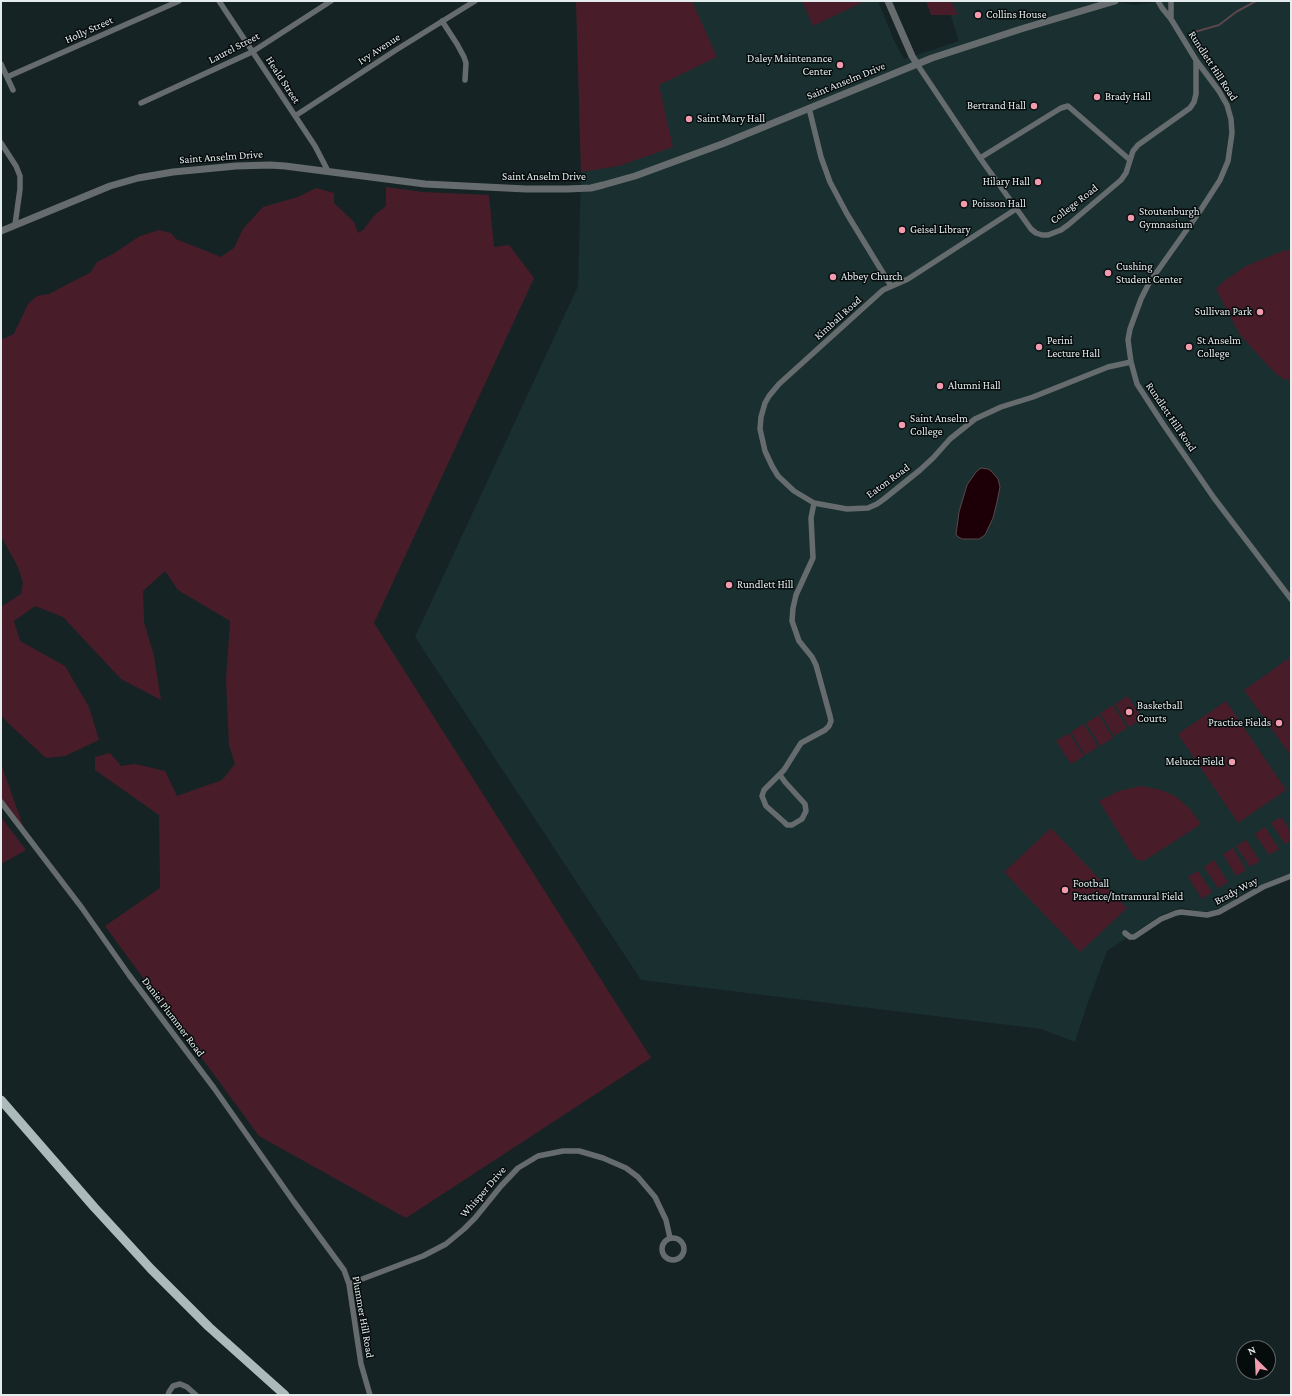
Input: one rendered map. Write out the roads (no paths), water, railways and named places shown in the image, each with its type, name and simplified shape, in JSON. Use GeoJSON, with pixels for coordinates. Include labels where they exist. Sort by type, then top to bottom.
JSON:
{"type":"FeatureCollection","features":[{"type":"Feature","properties":{"kind":"main road"},"geometry":{"type":"LineString","coordinates":[[1,1100],[94,1208],[151,1269],[209,1327],[285,1395]]}},
{"type":"Feature","properties":{"kind":"street","name":"Holly Street"},"geometry":{"type":"LineString","coordinates":[[7,77],[179,1]]}},
{"type":"Feature","properties":{"kind":"street","name":"Heald Street"},"geometry":{"type":"LineString","coordinates":[[219,1],[319,153],[328,171]]}},
{"type":"Feature","properties":{"kind":"street","name":"Laurel Street"},"geometry":{"type":"LineString","coordinates":[[141,102],[252,52],[331,1]]}},
{"type":"Feature","properties":{"kind":"street","name":"Ivy Avenue"},"geometry":{"type":"LineString","coordinates":[[295,116],[475,1]]}},
{"type":"Feature","properties":{"kind":"street","name":"College Road"},"geometry":{"type":"LineString","coordinates":[[888,1],[917,64],[1016,209],[1031,229],[1042,235],[1053,234],[1061,230],[1121,180],[1126,173],[1133,151],[1138,145],[1182,115],[1192,106],[1196,94],[1196,60]]}},
{"type":"Feature","properties":{"kind":"street","name":"Saint Anselm Drive"},"geometry":{"type":"LineString","coordinates":[[1,231],[110,186],[156,174],[203,168],[253,165],[285,166],[425,184],[526,189],[591,188],[634,176],[715,146],[917,64],[1021,29],[1115,1]]}},
{"type":"Feature","properties":{"kind":"street","name":"Rundlett Hill Road"},"geometry":{"type":"LineString","coordinates":[[1158,1],[1172,19],[1196,60],[1219,91],[1228,108],[1231,119],[1232,133],[1230,154],[1223,174],[1209,198],[1158,269],[1142,296],[1130,329],[1128,340],[1131,362],[1135,379],[1144,394],[1214,498],[1291,599]]}},
{"type":"Feature","properties":{"kind":"street","name":"Rundlett Hill Road"},"geometry":{"type":"LineString","coordinates":[[1171,1],[1172,19]]}},
{"type":"Feature","properties":{"kind":"street"},"geometry":{"type":"LineString","coordinates":[[442,21],[464,57],[466,63],[465,80]]}},
{"type":"Feature","properties":{"kind":"street"},"geometry":{"type":"LineString","coordinates":[[1,64],[13,90]]}},
{"type":"Feature","properties":{"kind":"street"},"geometry":{"type":"LineString","coordinates":[[980,158],[1061,108],[1068,106],[1130,160]]}},
{"type":"Feature","properties":{"kind":"street"},"geometry":{"type":"LineString","coordinates":[[810,108],[821,157],[830,182],[847,214],[891,286]]}},
{"type":"Feature","properties":{"kind":"street"},"geometry":{"type":"LineString","coordinates":[[1,143],[16,166],[20,176],[20,189],[15,225]]}},
{"type":"Feature","properties":{"kind":"street","name":"Kimball Road"},"geometry":{"type":"LineString","coordinates":[[814,503],[794,491],[784,482],[774,470],[768,458],[762,441],[760,429],[761,417],[765,403],[771,393],[876,296],[891,286],[908,279],[1016,209]]}},
{"type":"Feature","properties":{"kind":"street","name":"Eaton Road"},"geometry":{"type":"LineString","coordinates":[[814,503],[847,509],[868,508],[884,499],[923,468],[950,439],[975,419],[1001,407],[1038,395],[1108,367],[1131,362]]}},
{"type":"Feature","properties":{"kind":"street"},"geometry":{"type":"LineString","coordinates":[[780,775],[805,804],[806,811],[802,819],[792,825],[787,825],[766,806],[762,799],[764,790],[780,775],[801,743],[827,728],[830,722],[830,716],[816,665],[812,657],[799,641],[792,621],[796,595],[813,558],[811,518],[814,503]]}},
{"type":"Feature","properties":{"kind":"street","name":"Daniel Plummer Road"},"geometry":{"type":"LineString","coordinates":[[1,802],[82,908],[122,965],[214,1088],[326,1246]]}},
{"type":"Feature","properties":{"kind":"street","name":"Brady Way"},"geometry":{"type":"LineString","coordinates":[[1125,933],[1130,937],[1134,937],[1161,919],[1176,913],[1182,912],[1207,915],[1219,912],[1263,887],[1291,876]]}},
{"type":"Feature","properties":{"kind":"street","name":"Whisper Drive"},"geometry":{"type":"LineString","coordinates":[[349,1284],[423,1256],[446,1244],[471,1222],[500,1186],[518,1168],[538,1156],[563,1150],[579,1151],[596,1155],[618,1164],[638,1178],[655,1197],[666,1220],[670,1238]]}},
{"type":"Feature","properties":{"kind":"street"},"geometry":{"type":"LineString","coordinates":[[670,1238],[680,1240],[684,1245],[683,1254],[679,1259],[669,1260],[662,1252],[664,1242],[670,1238]]}},
{"type":"Feature","properties":{"kind":"street","name":"Plummer Hill Road"},"geometry":{"type":"LineString","coordinates":[[326,1246],[344,1270],[349,1284],[361,1364],[370,1395]]}},
{"type":"Feature","properties":{"kind":"street"},"geometry":{"type":"LineString","coordinates":[[168,1395],[173,1386],[180,1384],[187,1387],[196,1395]]}},
{"type":"Feature","properties":{"kind":"waterway"},"geometry":{"type":"LineString","coordinates":[[1191,33],[1219,25],[1236,12],[1256,1]]}},
{"type":"Feature","properties":{"kind":"place","name":"Collins House"},"geometry":{"type":"Point","coordinates":[978,15]}},
{"type":"Feature","properties":{"kind":"place","name":"Daley Maintenance Center"},"geometry":{"type":"Point","coordinates":[840,65]}},
{"type":"Feature","properties":{"kind":"place","name":"Brady Hall"},"geometry":{"type":"Point","coordinates":[1097,97]}},
{"type":"Feature","properties":{"kind":"place","name":"Bertrand Hall"},"geometry":{"type":"Point","coordinates":[1034,106]}},
{"type":"Feature","properties":{"kind":"place","name":"Saint Mary Hall"},"geometry":{"type":"Point","coordinates":[689,119]}},
{"type":"Feature","properties":{"kind":"place","name":"Hilary Hall"},"geometry":{"type":"Point","coordinates":[1038,182]}},
{"type":"Feature","properties":{"kind":"place","name":"Poisson Hall"},"geometry":{"type":"Point","coordinates":[964,204]}},
{"type":"Feature","properties":{"kind":"place","name":"Stoutenburgh Gymnasium"},"geometry":{"type":"Point","coordinates":[1131,218]}},
{"type":"Feature","properties":{"kind":"place","name":"Geisel Library"},"geometry":{"type":"Point","coordinates":[902,230]}},
{"type":"Feature","properties":{"kind":"place","name":"Cushing Student Center"},"geometry":{"type":"Point","coordinates":[1108,273]}},
{"type":"Feature","properties":{"kind":"place","name":"Abbey Church"},"geometry":{"type":"Point","coordinates":[833,277]}},
{"type":"Feature","properties":{"kind":"place","name":"Sullivan Park"},"geometry":{"type":"Point","coordinates":[1260,312]}},
{"type":"Feature","properties":{"kind":"place","name":"Perini Lecture Hall"},"geometry":{"type":"Point","coordinates":[1039,347]}},
{"type":"Feature","properties":{"kind":"place","name":"St Anselm College"},"geometry":{"type":"Point","coordinates":[1189,347]}},
{"type":"Feature","properties":{"kind":"place","name":"Alumni Hall"},"geometry":{"type":"Point","coordinates":[940,386]}},
{"type":"Feature","properties":{"kind":"place","name":"Saint Anselm College"},"geometry":{"type":"Point","coordinates":[902,425]}},
{"type":"Feature","properties":{"kind":"place","name":"Rundlett Hill"},"geometry":{"type":"Point","coordinates":[729,585]}},
{"type":"Feature","properties":{"kind":"place","name":"Basketball Courts"},"geometry":{"type":"Point","coordinates":[1129,712]}},
{"type":"Feature","properties":{"kind":"place","name":"Practice Fields"},"geometry":{"type":"Point","coordinates":[1279,723]}},
{"type":"Feature","properties":{"kind":"place","name":"Melucci Field"},"geometry":{"type":"Point","coordinates":[1232,762]}},
{"type":"Feature","properties":{"kind":"place","name":"Football Practice/Intramural Field"},"geometry":{"type":"Point","coordinates":[1065,890]}}]}
